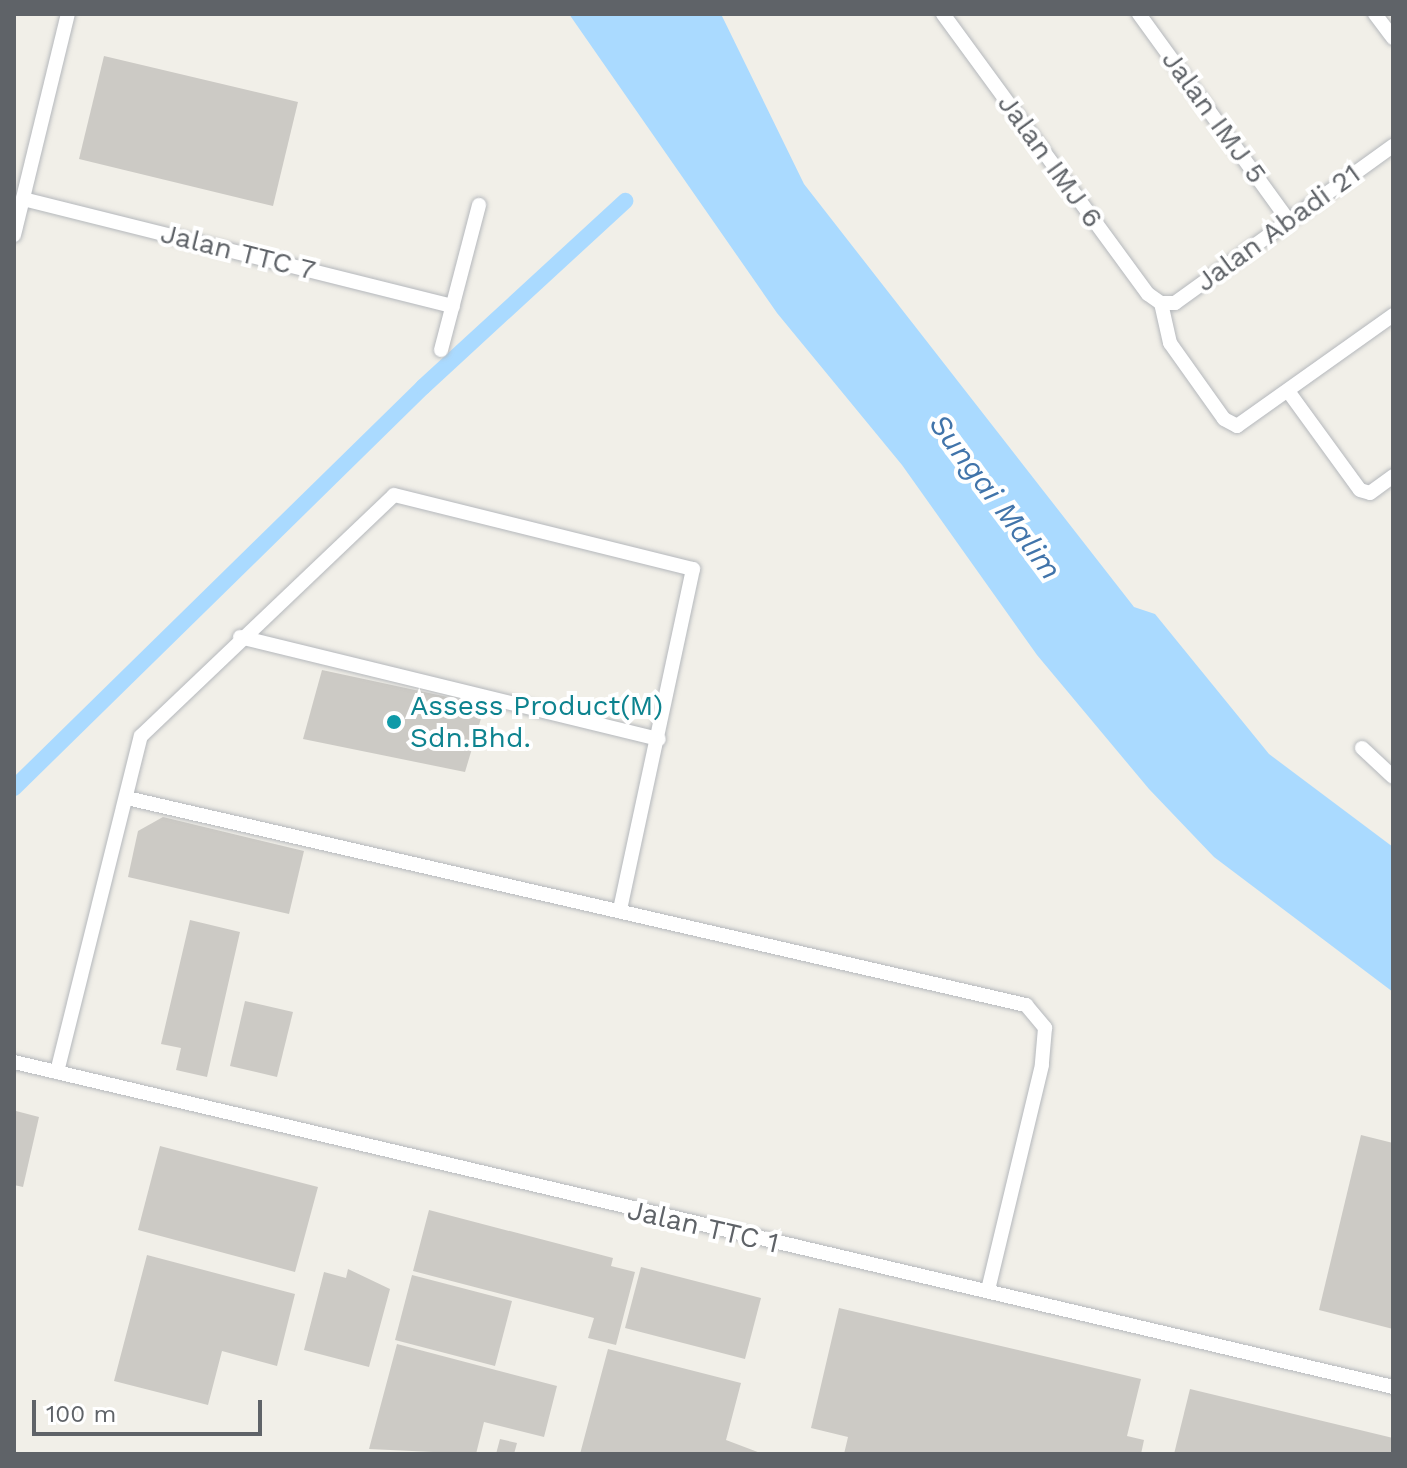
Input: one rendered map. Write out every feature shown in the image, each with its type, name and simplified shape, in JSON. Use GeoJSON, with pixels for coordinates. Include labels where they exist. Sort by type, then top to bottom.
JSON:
{"type":"FeatureCollection","features":[{"type":"Feature","properties":{"kind":"street"},"geometry":{"type":"LineString","coordinates":[[14,235],[68,14]]}},
{"type":"Feature","properties":{"kind":"street","name":"Jalan IMJ 6"},"geometry":{"type":"LineString","coordinates":[[943,14],[1161,303]]}},
{"type":"Feature","properties":{"kind":"street","name":"Jalan IMJ 5"},"geometry":{"type":"LineString","coordinates":[[1139,14],[1289,221]]}},
{"type":"Feature","properties":{"kind":"street"},"geometry":{"type":"LineString","coordinates":[[1375,14],[1393,38]]}},
{"type":"Feature","properties":{"kind":"street","name":"Jalan Abadi 21"},"geometry":{"type":"LineString","coordinates":[[1161,303],[1175,303],[1393,146]]}},
{"type":"Feature","properties":{"kind":"street","name":"Jalan TTC 7"},"geometry":{"type":"LineString","coordinates":[[23,199],[453,306]]}},
{"type":"Feature","properties":{"kind":"street"},"geometry":{"type":"LineString","coordinates":[[441,350],[479,205]]}},
{"type":"Feature","properties":{"kind":"street"},"geometry":{"type":"LineString","coordinates":[[1161,303],[1170,343],[1230,425],[1244,425],[1393,315]]}},
{"type":"Feature","properties":{"kind":"street"},"geometry":{"type":"LineString","coordinates":[[1288,391],[1360,490],[1370,493],[1393,476]]}},
{"type":"Feature","properties":{"kind":"street"},"geometry":{"type":"LineString","coordinates":[[57,1072],[141,736],[240,637],[394,495],[687,563],[693,580],[620,910]]}},
{"type":"Feature","properties":{"kind":"street"},"geometry":{"type":"LineString","coordinates":[[240,637],[659,739]]}},
{"type":"Feature","properties":{"kind":"street"},"geometry":{"type":"LineString","coordinates":[[1362,748],[1393,777]]}},
{"type":"Feature","properties":{"kind":"street"},"geometry":{"type":"LineString","coordinates":[[127,798],[1026,1005],[1045,1028],[1042,1065],[988,1290]]}},
{"type":"Feature","properties":{"kind":"street","name":"Jalan TTC 1"},"geometry":{"type":"LineString","coordinates":[[14,1062],[1393,1387]]}},
{"type":"Feature","properties":{"kind":"water","name":"Sungai Malim"},"geometry":{"type":"Polygon","coordinates":[[[569,14],[721,14],[804,184],[1134,607],[1155,614],[1269,754],[1393,847],[1393,992],[1214,857],[1149,789],[1037,655],[902,465],[777,313],[569,14]]]}},
{"type":"Feature","properties":{"kind":"building"},"geometry":{"type":"Polygon","coordinates":[[[104,56],[298,102],[273,206],[79,159],[104,56]]]}},
{"type":"Feature","properties":{"kind":"building","name":"Assess Product(M) Sdn.Bhd."},"geometry":{"type":"Polygon","coordinates":[[[322,670],[485,705],[465,772],[303,739],[322,670]]]}},
{"type":"Feature","properties":{"kind":"building"},"geometry":{"type":"Polygon","coordinates":[[[163,817],[304,851],[289,914],[128,877],[138,831],[163,817]]]}},
{"type":"Feature","properties":{"kind":"building"},"geometry":{"type":"Polygon","coordinates":[[[190,920],[240,932],[207,1077],[176,1070],[181,1048],[161,1044],[190,920]]]}},
{"type":"Feature","properties":{"kind":"building"},"geometry":{"type":"Polygon","coordinates":[[[245,1001],[293,1012],[277,1077],[230,1066],[245,1001]]]}},
{"type":"Feature","properties":{"kind":"building"},"geometry":{"type":"Polygon","coordinates":[[[16,1111],[39,1117],[23,1187],[14,1185],[16,1111]]]}},
{"type":"Feature","properties":{"kind":"building"},"geometry":{"type":"Polygon","coordinates":[[[1361,1135],[1393,1143],[1393,1329],[1319,1310],[1361,1135]]]}},
{"type":"Feature","properties":{"kind":"building"},"geometry":{"type":"Polygon","coordinates":[[[160,1146],[318,1187],[295,1272],[138,1230],[160,1146]]]}},
{"type":"Feature","properties":{"kind":"building"},"geometry":{"type":"Polygon","coordinates":[[[429,1210],[613,1258],[611,1266],[635,1272],[616,1345],[588,1338],[594,1318],[413,1271],[429,1210]]]}},
{"type":"Feature","properties":{"kind":"building"},"geometry":{"type":"Polygon","coordinates":[[[147,1255],[295,1294],[277,1366],[222,1351],[208,1405],[114,1381],[147,1255]]]}},
{"type":"Feature","properties":{"kind":"building"},"geometry":{"type":"Polygon","coordinates":[[[641,1267],[761,1298],[745,1359],[625,1328],[641,1267]]]}},
{"type":"Feature","properties":{"kind":"building"},"geometry":{"type":"Polygon","coordinates":[[[348,1269],[390,1289],[369,1367],[304,1350],[324,1272],[346,1278],[348,1269]]]}},
{"type":"Feature","properties":{"kind":"building"},"geometry":{"type":"Polygon","coordinates":[[[412,1275],[512,1301],[495,1366],[395,1340],[412,1275]]]}},
{"type":"Feature","properties":{"kind":"building"},"geometry":{"type":"Polygon","coordinates":[[[839,1308],[1141,1379],[1127,1436],[1144,1440],[1141,1454],[844,1454],[848,1437],[811,1428],[839,1308]]]}},
{"type":"Feature","properties":{"kind":"building"},"geometry":{"type":"Polygon","coordinates":[[[397,1344],[557,1386],[544,1437],[484,1422],[476,1454],[369,1449],[397,1344]]]}},
{"type":"Feature","properties":{"kind":"building"},"geometry":{"type":"Polygon","coordinates":[[[608,1349],[741,1383],[726,1440],[763,1454],[580,1454],[608,1349]]]}},
{"type":"Feature","properties":{"kind":"building"},"geometry":{"type":"Polygon","coordinates":[[[1190,1389],[1393,1438],[1393,1454],[1174,1454],[1190,1389]]]}},
{"type":"Feature","properties":{"kind":"building"},"geometry":{"type":"Polygon","coordinates":[[[500,1439],[517,1443],[514,1454],[496,1454],[500,1439]]]}},
{"type":"Feature","properties":{"kind":"waterway"},"geometry":{"type":"LineString","coordinates":[[14,788],[423,387],[625,201]]}},
{"type":"Feature","properties":{"kind":"place","name":"Assess Product(M) Sdn.Bhd."},"geometry":{"type":"Point","coordinates":[394,722]}}]}
